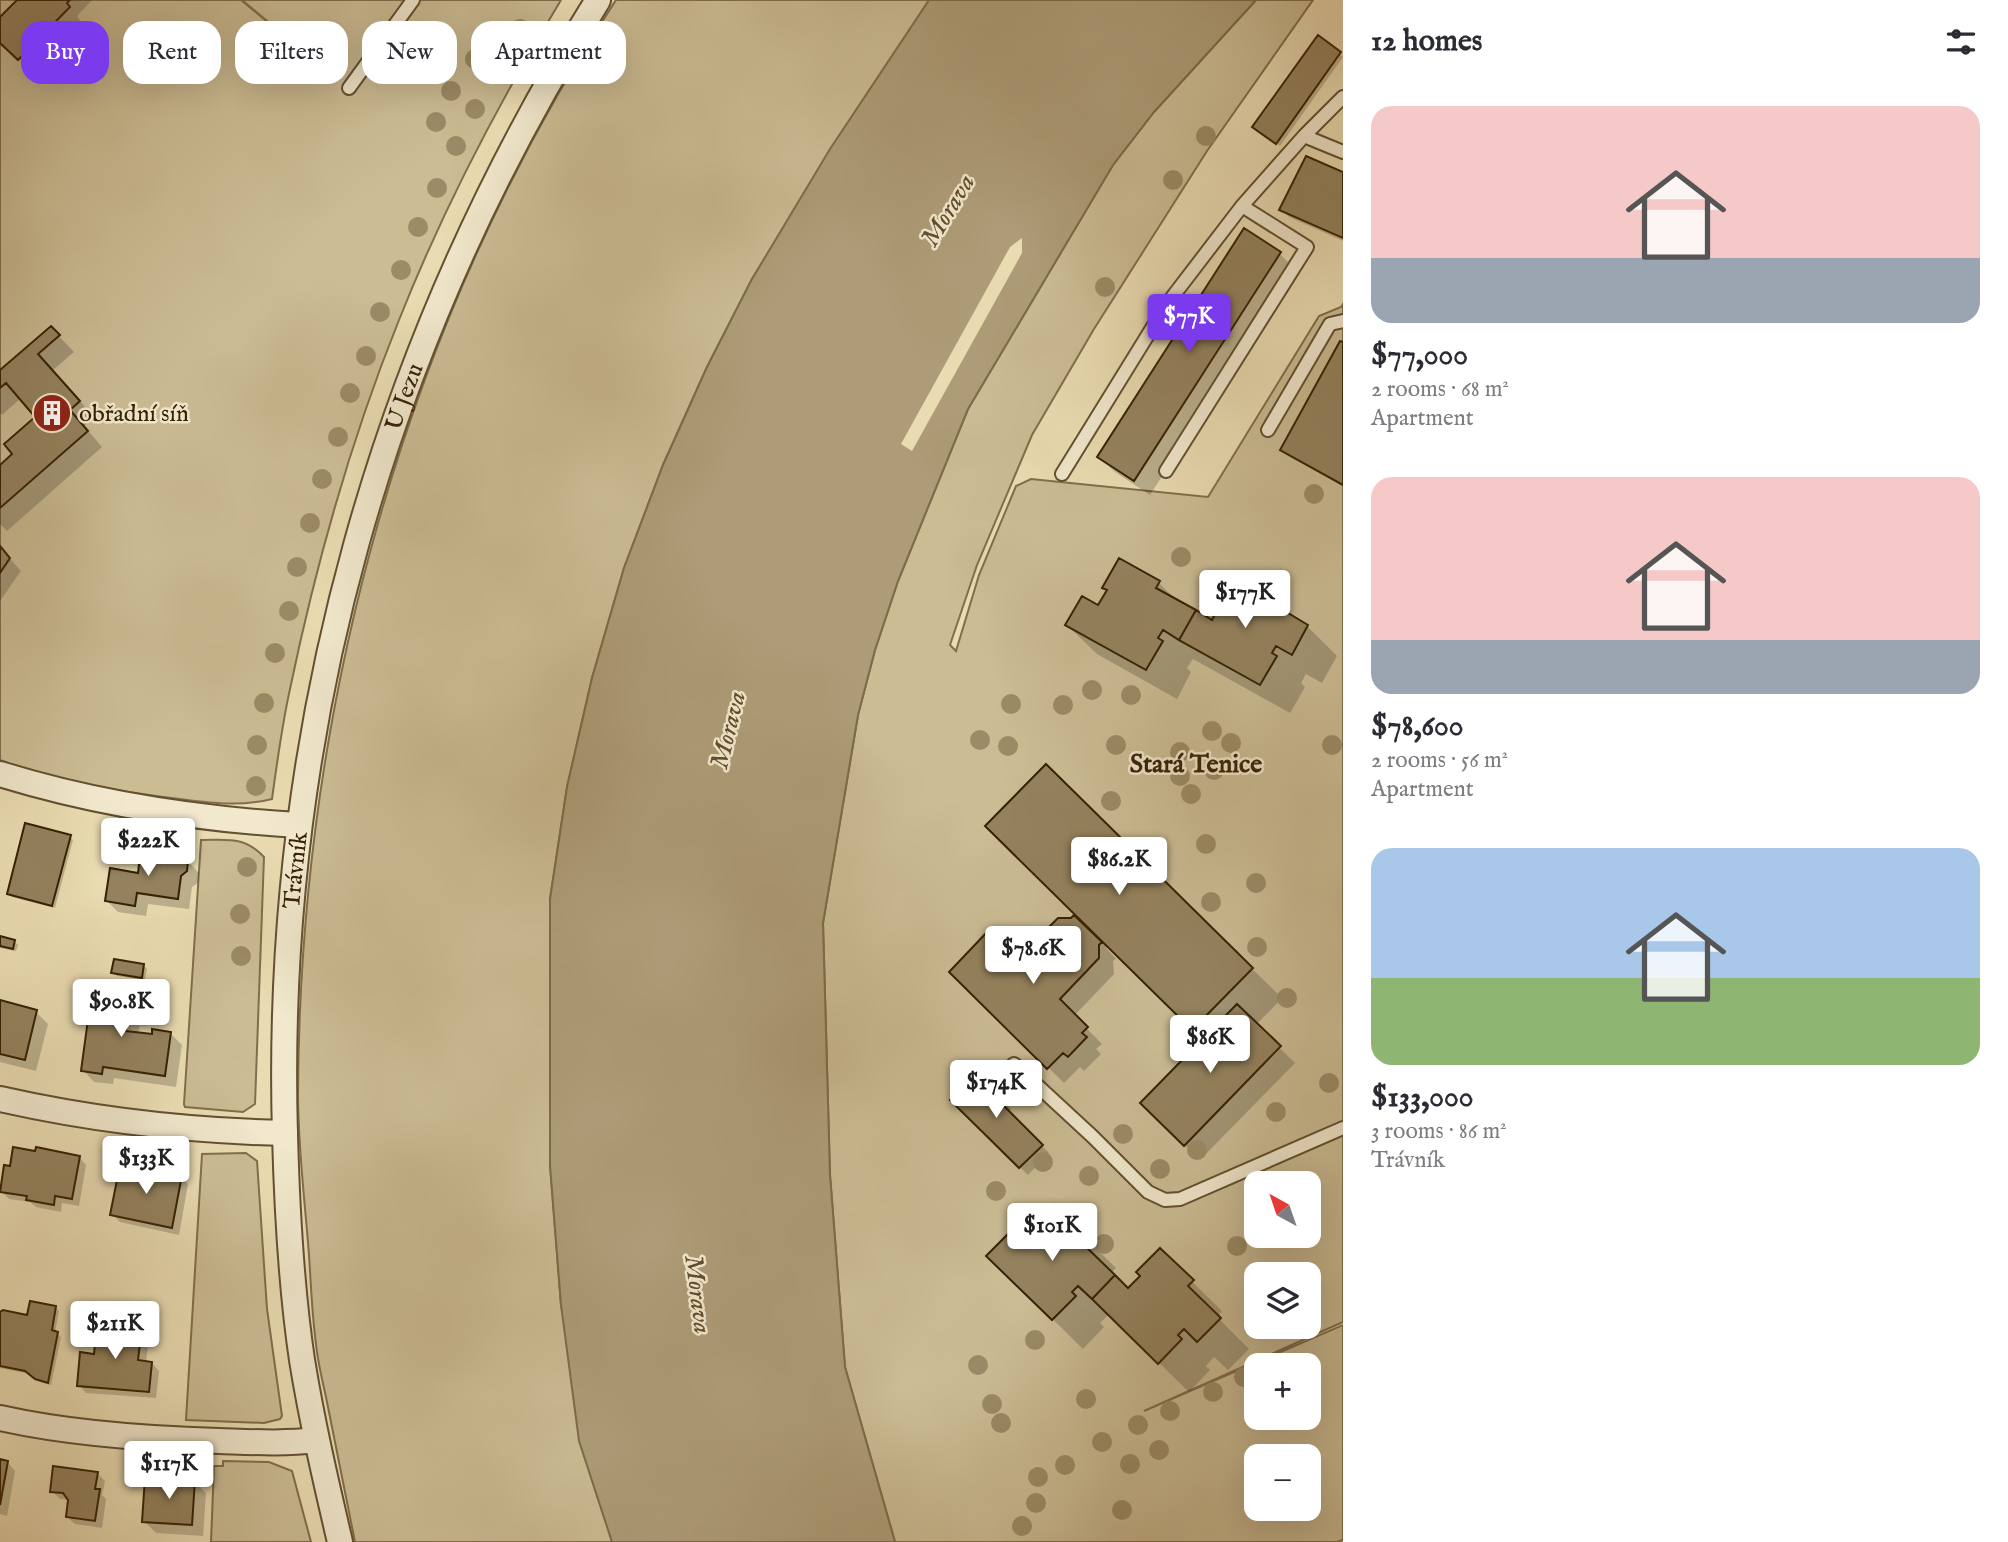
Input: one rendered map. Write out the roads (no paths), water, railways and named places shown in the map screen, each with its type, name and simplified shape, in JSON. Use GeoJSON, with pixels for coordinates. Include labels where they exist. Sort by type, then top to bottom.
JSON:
{"type":"FeatureCollection","features":[{"type":"Feature","properties":{"kind":"street","name":"U Jezu"},"geometry":{"type":"LineString","coordinates":[[298,825],[326,659],[352,552],[402,397],[475,221],[517,138],[598,0]]}},
{"type":"Feature","properties":{"kind":"street","name":"Trávník"},"geometry":{"type":"LineString","coordinates":[[0,774],[63,793],[112,803],[192,815],[298,825],[284,993],[287,1203],[302,1356],[316,1440],[340,1542]]}},
{"type":"Feature","properties":{"kind":"street"},"geometry":{"type":"LineString","coordinates":[[0,1099],[109,1119],[183,1128],[285,1133]]}},
{"type":"Feature","properties":{"kind":"street"},"geometry":{"type":"LineString","coordinates":[[0,1418],[86,1431],[177,1440],[294,1443],[316,1440]]}},
{"type":"Feature","properties":{"kind":"lane"},"geometry":{"type":"LineString","coordinates":[[349,89],[413,0]]}},
{"type":"Feature","properties":{"kind":"lane"},"geometry":{"type":"LineString","coordinates":[[1062,474],[1167,304],[1242,206],[1343,97]]}},
{"type":"Feature","properties":{"kind":"lane"},"geometry":{"type":"LineString","coordinates":[[1304,136],[1343,152]]}},
{"type":"Feature","properties":{"kind":"lane"},"geometry":{"type":"LineString","coordinates":[[1166,471],[1307,247],[1242,206]]}},
{"type":"Feature","properties":{"kind":"lane"},"geometry":{"type":"LineString","coordinates":[[1268,430],[1330,324],[1343,321]]}},
{"type":"Feature","properties":{"kind":"lane"},"geometry":{"type":"LineString","coordinates":[[990,1086],[1014,1064],[1093,1136],[1147,1192],[1166,1200],[1180,1199],[1343,1128]]}},
{"type":"Feature","properties":{"kind":"water","name":"Morava"},"geometry":{"type":"Polygon","coordinates":[[[929,0],[1256,0],[1154,112],[1113,165],[968,409],[898,581],[875,650],[858,715],[823,923],[830,1175],[845,1367],[895,1542],[612,1542],[579,1441],[561,1305],[550,1165],[550,899],[567,787],[592,678],[624,568],[663,465],[707,367],[752,279],[830,149],[929,0]]]}},
{"type":"Feature","properties":{"kind":"place","name":"obřadní síň"},"geometry":{"type":"Point","coordinates":[52,413]}},
{"type":"Feature","properties":{"kind":"district","name":"Stará Tenice"},"geometry":{"type":"Point","coordinates":[1196,763]}}]}
